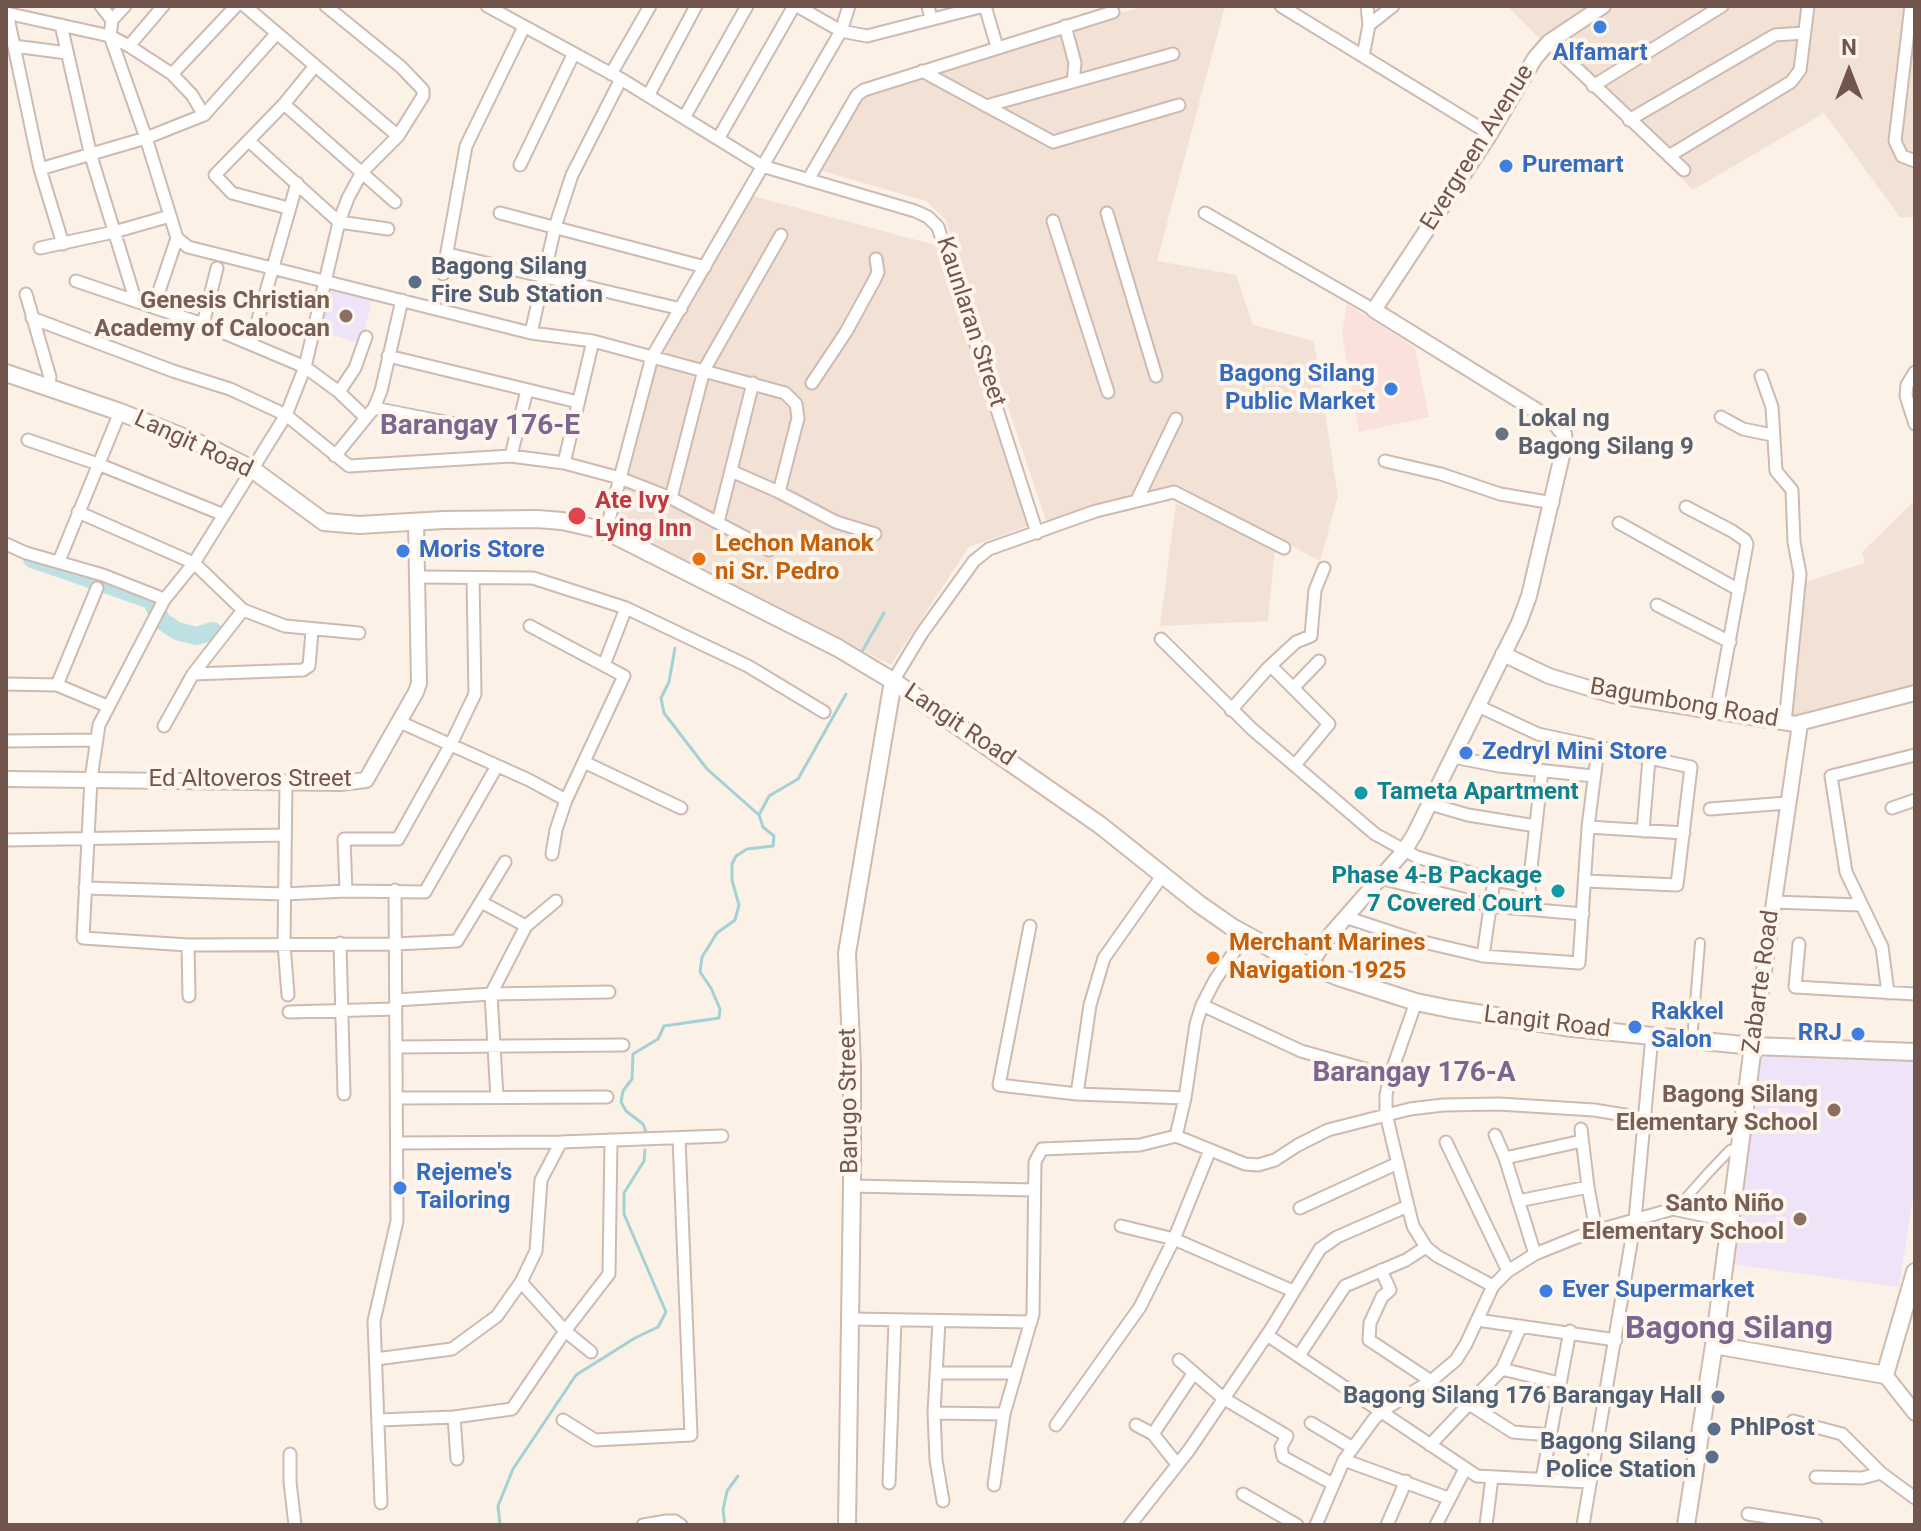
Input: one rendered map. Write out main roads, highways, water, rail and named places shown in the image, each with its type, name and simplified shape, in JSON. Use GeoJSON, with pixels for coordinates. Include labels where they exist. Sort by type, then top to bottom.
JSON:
{"type":"FeatureCollection","features":[{"type":"Feature","properties":{"kind":"main road","name":"Langit Road"},"geometry":{"type":"LineString","coordinates":[[6,373],[120,412],[208,447],[252,469],[324,522],[359,525],[537,519],[606,531],[838,648],[893,681],[1100,825],[1162,876],[1245,936],[1308,966],[1416,1002],[1499,1018],[1753,1046],[1915,1052]]}},
{"type":"Feature","properties":{"kind":"main road","name":"Barugo Street"},"geometry":{"type":"LineString","coordinates":[[847,1525],[852,1066],[847,953],[893,681]]}},
{"type":"Feature","properties":{"kind":"main road","name":"Zabarte Road"},"geometry":{"type":"LineString","coordinates":[[1686,1525],[1714,1345],[1753,1046]]}},
{"type":"Feature","properties":{"kind":"main road"},"geometry":{"type":"LineString","coordinates":[[1714,1345],[1885,1375],[1915,1272]]}},
{"type":"Feature","properties":{"kind":"waterway"},"geometry":{"type":"LineString","coordinates":[[32,559],[151,600],[162,621],[177,631],[196,636],[213,631]]}},
{"type":"Feature","properties":{"kind":"waterway"},"geometry":{"type":"LineString","coordinates":[[860,655],[884,613]]}},
{"type":"Feature","properties":{"kind":"waterway"},"geometry":{"type":"LineString","coordinates":[[646,1132],[643,1124],[626,1111],[621,1102],[623,1091],[632,1079],[633,1054],[658,1039],[664,1026],[719,1018],[720,1009],[700,972],[702,957],[717,933],[735,920],[739,905],[732,880],[732,864],[736,856],[747,849],[773,846],[774,836],[763,827],[759,815],[707,769],[664,713],[661,698],[669,682],[675,648]]}},
{"type":"Feature","properties":{"kind":"waterway"},"geometry":{"type":"LineString","coordinates":[[759,815],[769,796],[798,779],[846,694]]}},
{"type":"Feature","properties":{"kind":"waterway"},"geometry":{"type":"LineString","coordinates":[[500,1525],[498,1506],[513,1469],[576,1375],[658,1327],[666,1312],[624,1214],[624,1193],[644,1161],[645,1150]]}},
{"type":"Feature","properties":{"kind":"waterway"},"geometry":{"type":"LineString","coordinates":[[725,1525],[723,1510],[727,1491],[738,1476]]}},
{"type":"Feature","properties":{"kind":"place","name":"Alfamart"},"geometry":{"type":"Point","coordinates":[1600,27]}},
{"type":"Feature","properties":{"kind":"place","name":"Puremart"},"geometry":{"type":"Point","coordinates":[1506,166]}},
{"type":"Feature","properties":{"kind":"place","name":"Bagong Silang Fire Sub Station"},"geometry":{"type":"Point","coordinates":[415,282]}},
{"type":"Feature","properties":{"kind":"place","name":"Genesis Christian Academy of Caloocan"},"geometry":{"type":"Point","coordinates":[346,316]}},
{"type":"Feature","properties":{"kind":"place","name":"Bagong Silang Public Market"},"geometry":{"type":"Point","coordinates":[1391,389]}},
{"type":"Feature","properties":{"kind":"place","name":"Lokal ng Bagong Silang 9"},"geometry":{"type":"Point","coordinates":[1502,434]}},
{"type":"Feature","properties":{"kind":"place","name":"Ate Ivy Lying Inn"},"geometry":{"type":"Point","coordinates":[577,516]}},
{"type":"Feature","properties":{"kind":"place","name":"Moris Store"},"geometry":{"type":"Point","coordinates":[403,551]}},
{"type":"Feature","properties":{"kind":"place","name":"Lechon Manok ni Sr. Pedro"},"geometry":{"type":"Point","coordinates":[699,559]}},
{"type":"Feature","properties":{"kind":"place","name":"Zedryl Mini Store"},"geometry":{"type":"Point","coordinates":[1466,753]}},
{"type":"Feature","properties":{"kind":"place","name":"Tameta Apartment"},"geometry":{"type":"Point","coordinates":[1361,793]}},
{"type":"Feature","properties":{"kind":"place","name":"Phase 4-B Package 7 Covered Court"},"geometry":{"type":"Point","coordinates":[1558,891]}},
{"type":"Feature","properties":{"kind":"place","name":"Merchant Marines Navigation 1925"},"geometry":{"type":"Point","coordinates":[1213,958]}},
{"type":"Feature","properties":{"kind":"place","name":"Rakkel Salon"},"geometry":{"type":"Point","coordinates":[1635,1027]}},
{"type":"Feature","properties":{"kind":"place","name":"RRJ"},"geometry":{"type":"Point","coordinates":[1858,1034]}},
{"type":"Feature","properties":{"kind":"place","name":"Bagong Silang Elementary School"},"geometry":{"type":"Point","coordinates":[1834,1110]}},
{"type":"Feature","properties":{"kind":"place","name":"Rejeme's Tailoring"},"geometry":{"type":"Point","coordinates":[400,1188]}},
{"type":"Feature","properties":{"kind":"place","name":"Santo Niño Elementary School"},"geometry":{"type":"Point","coordinates":[1800,1219]}},
{"type":"Feature","properties":{"kind":"place","name":"Ever Supermarket"},"geometry":{"type":"Point","coordinates":[1546,1291]}},
{"type":"Feature","properties":{"kind":"place","name":"Bagong Silang 176 Barangay Hall"},"geometry":{"type":"Point","coordinates":[1718,1397]}},
{"type":"Feature","properties":{"kind":"place","name":"PhlPost"},"geometry":{"type":"Point","coordinates":[1714,1429]}},
{"type":"Feature","properties":{"kind":"place","name":"Bagong Silang Police Station"},"geometry":{"type":"Point","coordinates":[1712,1457]}},
{"type":"Feature","properties":{"kind":"district","name":"Barangay 176-E"},"geometry":{"type":"Point","coordinates":[480,427]}},
{"type":"Feature","properties":{"kind":"district","name":"Barangay 176-A"},"geometry":{"type":"Point","coordinates":[1414,1074]}},
{"type":"Feature","properties":{"kind":"district","name":"Bagong Silang"},"geometry":{"type":"Point","coordinates":[1729,1330]}}]}
